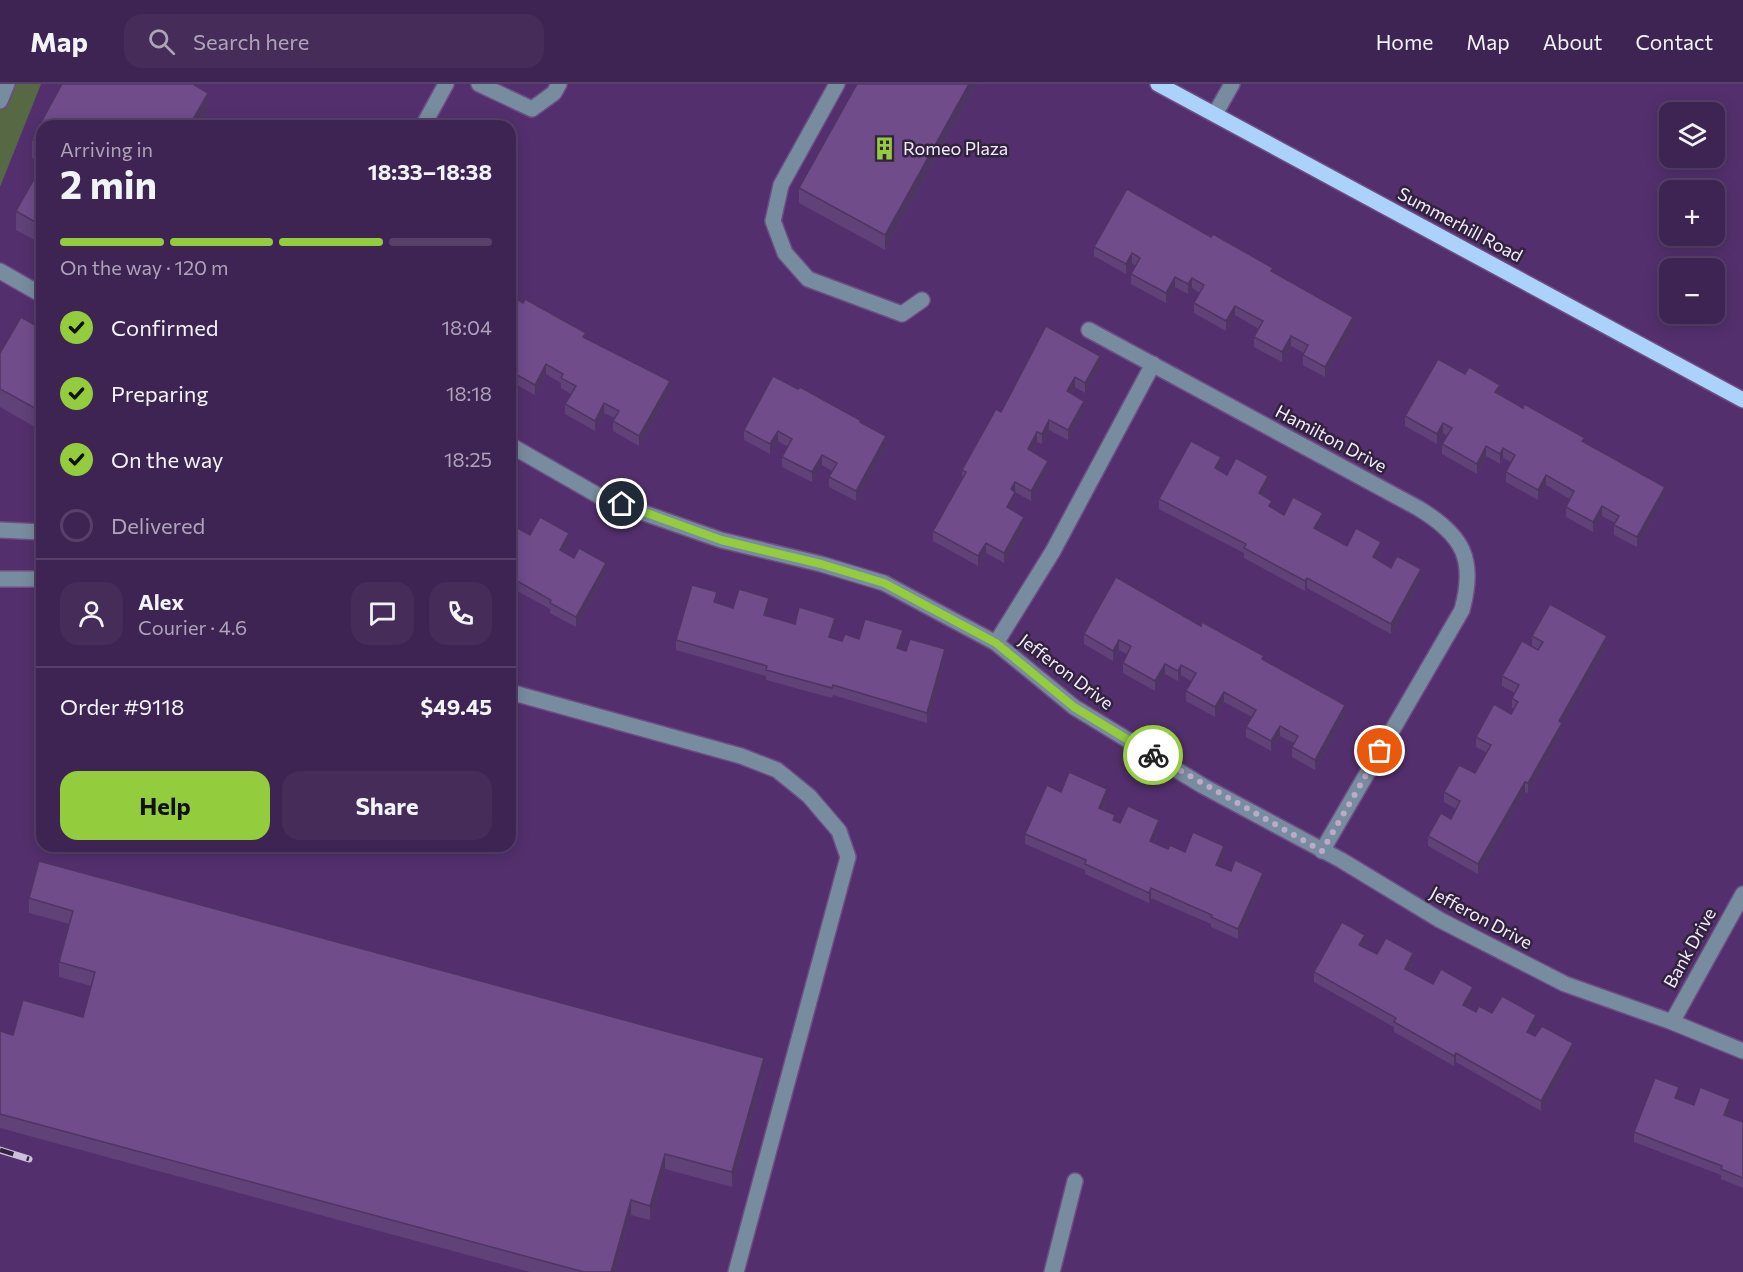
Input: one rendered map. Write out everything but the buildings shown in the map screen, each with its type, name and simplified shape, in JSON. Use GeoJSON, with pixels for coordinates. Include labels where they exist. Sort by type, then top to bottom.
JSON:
{"type":"FeatureCollection","features":[{"type":"Feature","properties":{"kind":"main road","name":"Summerhill Road"},"geometry":{"type":"LineString","coordinates":[[1158,84],[1743,400]]}},
{"type":"Feature","properties":{"kind":"street"},"geometry":{"type":"LineString","coordinates":[[0,101],[7,84]]}},
{"type":"Feature","properties":{"kind":"street"},"geometry":{"type":"LineString","coordinates":[[426,120],[446,84]]}},
{"type":"Feature","properties":{"kind":"street"},"geometry":{"type":"LineString","coordinates":[[479,84],[532,109],[554,93],[559,84]]}},
{"type":"Feature","properties":{"kind":"street"},"geometry":{"type":"LineString","coordinates":[[837,84],[781,185],[773,221],[785,253],[808,279],[902,315],[922,300]]}},
{"type":"Feature","properties":{"kind":"street"},"geometry":{"type":"LineString","coordinates":[[1215,114],[1232,84]]}},
{"type":"Feature","properties":{"kind":"street"},"geometry":{"type":"LineString","coordinates":[[0,272],[36,292]]}},
{"type":"Feature","properties":{"kind":"street","name":"Hamilton Drive"},"geometry":{"type":"LineString","coordinates":[[1089,330],[1444,523],[1459,542],[1467,564],[1468,588],[1462,610],[1322,851]]}},
{"type":"Feature","properties":{"kind":"street"},"geometry":{"type":"LineString","coordinates":[[996,643],[1053,551],[1153,364]]}},
{"type":"Feature","properties":{"kind":"street","name":"Jefferon Drive"},"geometry":{"type":"LineString","coordinates":[[516,448],[599,496],[644,513],[721,540],[821,564],[884,583],[996,643],[1074,707],[1203,786],[1341,860],[1440,920],[1565,984],[1672,1022],[1743,1051]]}},
{"type":"Feature","properties":{"kind":"street"},"geometry":{"type":"LineString","coordinates":[[0,530],[36,532]]}},
{"type":"Feature","properties":{"kind":"street"},"geometry":{"type":"LineString","coordinates":[[0,579],[36,579]]}},
{"type":"Feature","properties":{"kind":"street"},"geometry":{"type":"LineString","coordinates":[[516,694],[741,756],[777,770],[809,796],[839,831],[848,857],[736,1272]]}},
{"type":"Feature","properties":{"kind":"street","name":"Bank Drive"},"geometry":{"type":"LineString","coordinates":[[1672,1022],[1743,894]]}},
{"type":"Feature","properties":{"kind":"street"},"geometry":{"type":"LineString","coordinates":[[1052,1272],[1075,1181]]}},
{"type":"Feature","properties":{"kind":"green space"},"geometry":{"type":"Polygon","coordinates":[[[0,84],[41,84],[0,187],[0,84]]]}},
{"type":"Feature","properties":{"kind":"railway"},"geometry":{"type":"LineString","coordinates":[[0,1150],[29,1159]]}},
{"type":"Feature","properties":{"kind":"way so far"},"geometry":{"type":"LineString","coordinates":[[1153,755],[1203,786],[1322,851],[1380,751]]}},
{"type":"Feature","properties":{"kind":"place","name":"Romeo Plaza"},"geometry":{"type":"Point","coordinates":[885,149]}},
{"type":"Feature","properties":{"kind":"route"},"geometry":{"type":"LineString","coordinates":[[622,504],[721,540],[821,564],[884,583],[996,643],[1074,707],[1153,755]]}}]}
